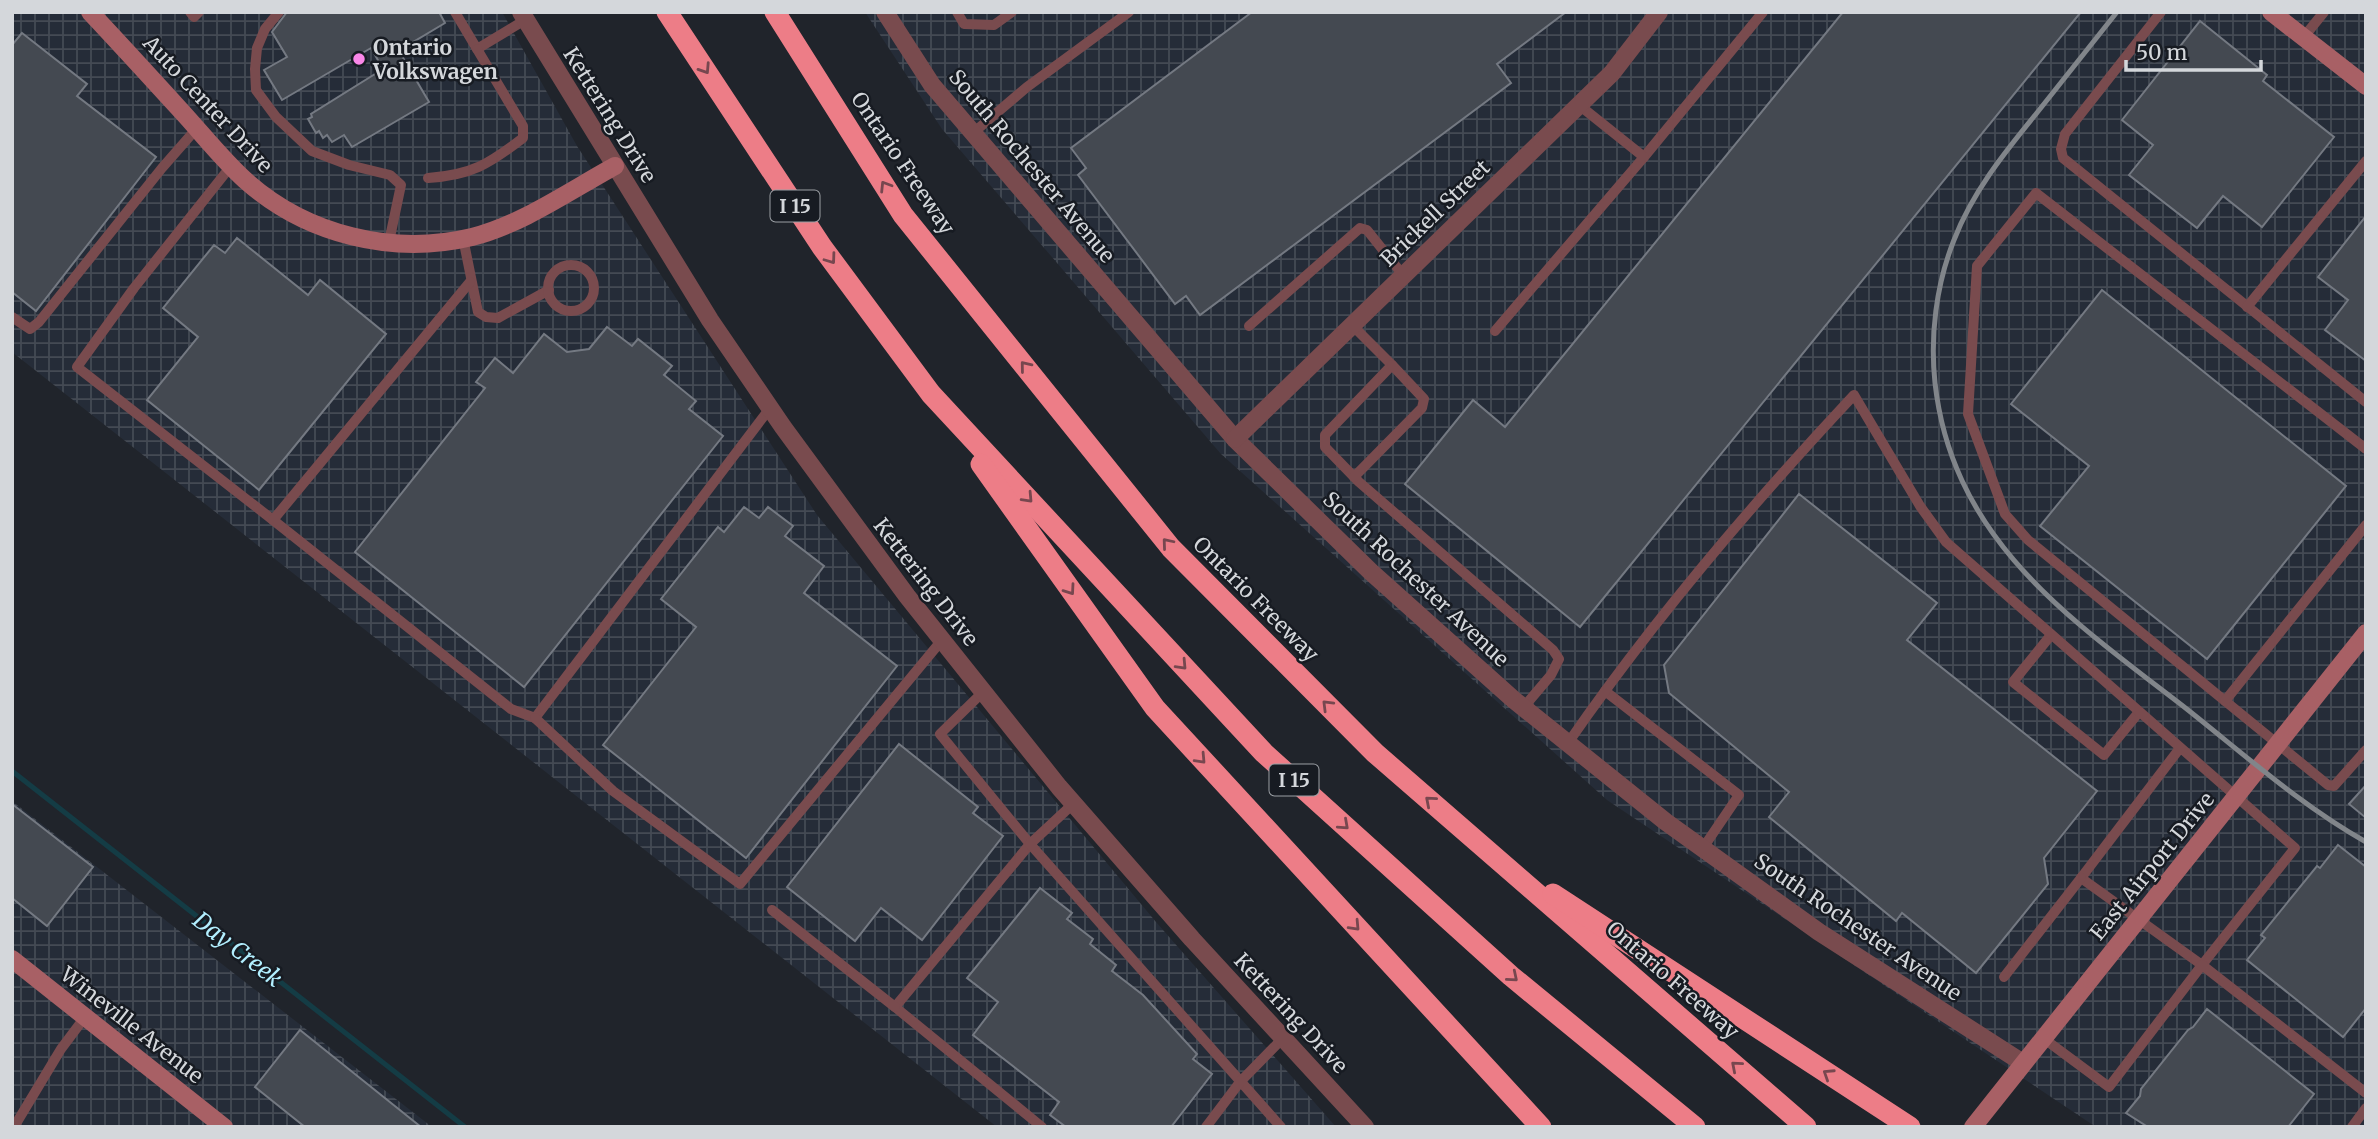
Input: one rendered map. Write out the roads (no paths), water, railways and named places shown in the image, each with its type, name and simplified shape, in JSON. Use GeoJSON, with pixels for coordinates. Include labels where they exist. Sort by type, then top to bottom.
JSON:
{"type":"FeatureCollection","features":[{"type":"Feature","properties":{"kind":"highway","name":"I 15"},"geometry":{"type":"LineString","coordinates":[[667,12],[822,247],[931,394],[1264,753],[1511,976],[1695,1127]]}},
{"type":"Feature","properties":{"kind":"highway","name":"Ontario Freeway"},"geometry":{"type":"LineString","coordinates":[[775,12],[903,215],[1171,548],[1375,753],[1806,1127]]}},
{"type":"Feature","properties":{"kind":"highway"},"geometry":{"type":"LineString","coordinates":[[931,394],[1155,708],[1541,1127]]}},
{"type":"Feature","properties":{"kind":"highway"},"geometry":{"type":"LineString","coordinates":[[1481,846],[1910,1127]]}},
{"type":"Feature","properties":{"kind":"highway"},"geometry":{"type":"LineString","coordinates":[[1487,1067],[1555,1127]]}},
{"type":"Feature","properties":{"kind":"street","name":"Auto Center Drive"},"geometry":{"type":"LineString","coordinates":[[90,12],[231,166],[264,195],[287,211],[356,239],[427,245],[474,236],[522,217],[615,166]]}},
{"type":"Feature","properties":{"kind":"street","name":"South Rochester Avenue"},"geometry":{"type":"LineString","coordinates":[[885,12],[932,85],[1235,439],[1371,572],[1523,708],[1666,822],[1819,932],[2023,1063]]}},
{"type":"Feature","properties":{"kind":"street","name":"Brickell Street"},"geometry":{"type":"LineString","coordinates":[[1235,439],[1612,74],[1659,12]]}},
{"type":"Feature","properties":{"kind":"street"},"geometry":{"type":"LineString","coordinates":[[2271,12],[2366,86]]}},
{"type":"Feature","properties":{"kind":"street","name":"Kettering Drive"},"geometry":{"type":"LineString","coordinates":[[523,16],[710,320],[858,531],[983,692],[1074,803],[1192,939],[1365,1127]]}},
{"type":"Feature","properties":{"kind":"street","name":"East Airport Drive"},"geometry":{"type":"LineString","coordinates":[[1973,1127],[2366,633]]}},
{"type":"Feature","properties":{"kind":"street","name":"Wineville Avenue"},"geometry":{"type":"LineString","coordinates":[[12,959],[224,1127]]}},
{"type":"Feature","properties":{"kind":"lane"},"geometry":{"type":"LineString","coordinates":[[190,12],[194,17],[199,12]]}},
{"type":"Feature","properties":{"kind":"lane"},"geometry":{"type":"LineString","coordinates":[[279,12],[265,29],[257,48],[256,90],[276,117],[312,151],[349,165],[390,175],[401,185],[389,242]]}},
{"type":"Feature","properties":{"kind":"lane"},"geometry":{"type":"LineString","coordinates":[[428,178],[457,176],[493,161],[523,138],[523,126],[455,12]]}},
{"type":"Feature","properties":{"kind":"lane"},"geometry":{"type":"LineString","coordinates":[[957,12],[964,24],[994,25],[1012,12]]}},
{"type":"Feature","properties":{"kind":"lane"},"geometry":{"type":"LineString","coordinates":[[973,132],[1027,87],[1129,12]]}},
{"type":"Feature","properties":{"kind":"lane"},"geometry":{"type":"LineString","coordinates":[[1495,331],[1644,158],[1763,12]]}},
{"type":"Feature","properties":{"kind":"lane"},"geometry":{"type":"LineString","coordinates":[[2161,12],[2066,134],[2061,149],[2063,158],[2366,402]]}},
{"type":"Feature","properties":{"kind":"lane"},"geometry":{"type":"LineString","coordinates":[[2303,38],[2324,12]]}},
{"type":"Feature","properties":{"kind":"lane"},"geometry":{"type":"LineString","coordinates":[[477,49],[523,16]]}},
{"type":"Feature","properties":{"kind":"lane"},"geometry":{"type":"LineString","coordinates":[[1579,105],[1644,158]]}},
{"type":"Feature","properties":{"kind":"lane"},"geometry":{"type":"LineString","coordinates":[[12,317],[30,329],[39,322],[197,128]]}},
{"type":"Feature","properties":{"kind":"lane"},"geometry":{"type":"LineString","coordinates":[[2247,307],[2366,162]]}},
{"type":"Feature","properties":{"kind":"lane"},"geometry":{"type":"LineString","coordinates":[[231,166],[134,288],[77,366],[510,709],[535,718],[613,791],[740,884],[942,640]]}},
{"type":"Feature","properties":{"kind":"lane"},"geometry":{"type":"LineString","coordinates":[[2366,449],[2036,193],[1977,266],[1968,414],[2006,514],[2028,540],[2328,785],[2334,786],[2366,750]]}},
{"type":"Feature","properties":{"kind":"lane"},"geometry":{"type":"LineString","coordinates":[[1250,326],[1360,228],[1367,230],[1404,275]]}},
{"type":"Feature","properties":{"kind":"lane"},"geometry":{"type":"LineString","coordinates":[[463,239],[478,312],[486,317],[498,318],[548,290],[552,276],[564,266],[579,266],[586,270],[594,282],[592,298],[588,304],[575,311],[568,311],[555,304],[548,290]]}},
{"type":"Feature","properties":{"kind":"lane"},"geometry":{"type":"LineString","coordinates":[[273,520],[470,282]]}},
{"type":"Feature","properties":{"kind":"lane"},"geometry":{"type":"LineString","coordinates":[[1352,325],[1424,399],[1422,408],[1354,477]]}},
{"type":"Feature","properties":{"kind":"lane"},"geometry":{"type":"LineString","coordinates":[[1392,365],[1325,435],[1325,447],[1354,477],[1553,650],[1559,659],[1551,675],[1523,708]]}},
{"type":"Feature","properties":{"kind":"lane"},"geometry":{"type":"LineString","coordinates":[[1568,743],[1605,691],[1779,475],[1854,396],[1920,506],[1946,542],[2295,848],[2109,1087],[2043,1038]]}},
{"type":"Feature","properties":{"kind":"lane"},"geometry":{"type":"LineString","coordinates":[[535,718],[770,408]]}},
{"type":"Feature","properties":{"kind":"lane"},"geometry":{"type":"LineString","coordinates":[[2225,701],[2366,525]]}},
{"type":"Feature","properties":{"kind":"lane"},"geometry":{"type":"LineString","coordinates":[[2051,635],[2013,682],[2104,755],[2139,712]]}},
{"type":"Feature","properties":{"kind":"lane"},"geometry":{"type":"LineString","coordinates":[[1605,691],[1739,795],[1703,848]]}},
{"type":"Feature","properties":{"kind":"lane"},"geometry":{"type":"LineString","coordinates":[[983,692],[940,734],[1030,844],[1281,1127]]}},
{"type":"Feature","properties":{"kind":"lane"},"geometry":{"type":"LineString","coordinates":[[2004,977],[2180,748]]}},
{"type":"Feature","properties":{"kind":"lane"},"geometry":{"type":"LineString","coordinates":[[895,1006],[1030,844],[1074,803]]}},
{"type":"Feature","properties":{"kind":"lane"},"geometry":{"type":"LineString","coordinates":[[2081,878],[2202,965],[2366,1093]]}},
{"type":"Feature","properties":{"kind":"lane"},"geometry":{"type":"LineString","coordinates":[[772,910],[895,1006],[1042,1127]]}},
{"type":"Feature","properties":{"kind":"lane"},"geometry":{"type":"LineString","coordinates":[[14,1127],[61,1049],[85,1017]]}},
{"type":"Feature","properties":{"kind":"lane"},"geometry":{"type":"LineString","coordinates":[[1206,1127],[1240,1082],[1283,1038]]}},
{"type":"Feature","properties":{"kind":"lane"},"geometry":{"type":"LineString","coordinates":[[12,1105],[23,1113]]}},
{"type":"Feature","properties":{"kind":"lane"},"geometry":{"type":"LineString","coordinates":[[2352,1127],[2366,1108]]}},
{"type":"Feature","properties":{"kind":"waterway","name":"Day Creek"},"geometry":{"type":"LineString","coordinates":[[12,771],[465,1127]]}},
{"type":"Feature","properties":{"kind":"railway"},"geometry":{"type":"LineString","coordinates":[[2117,12],[2001,159],[1979,190],[1954,240],[1939,293],[1933,347],[1935,383],[1946,439],[1966,489],[1992,533],[2025,572],[2062,609],[2275,780],[2319,813],[2366,842]]}},
{"type":"Feature","properties":{"kind":"place","name":"Ontario Volkswagen"},"geometry":{"type":"Point","coordinates":[359,59]}}]}
